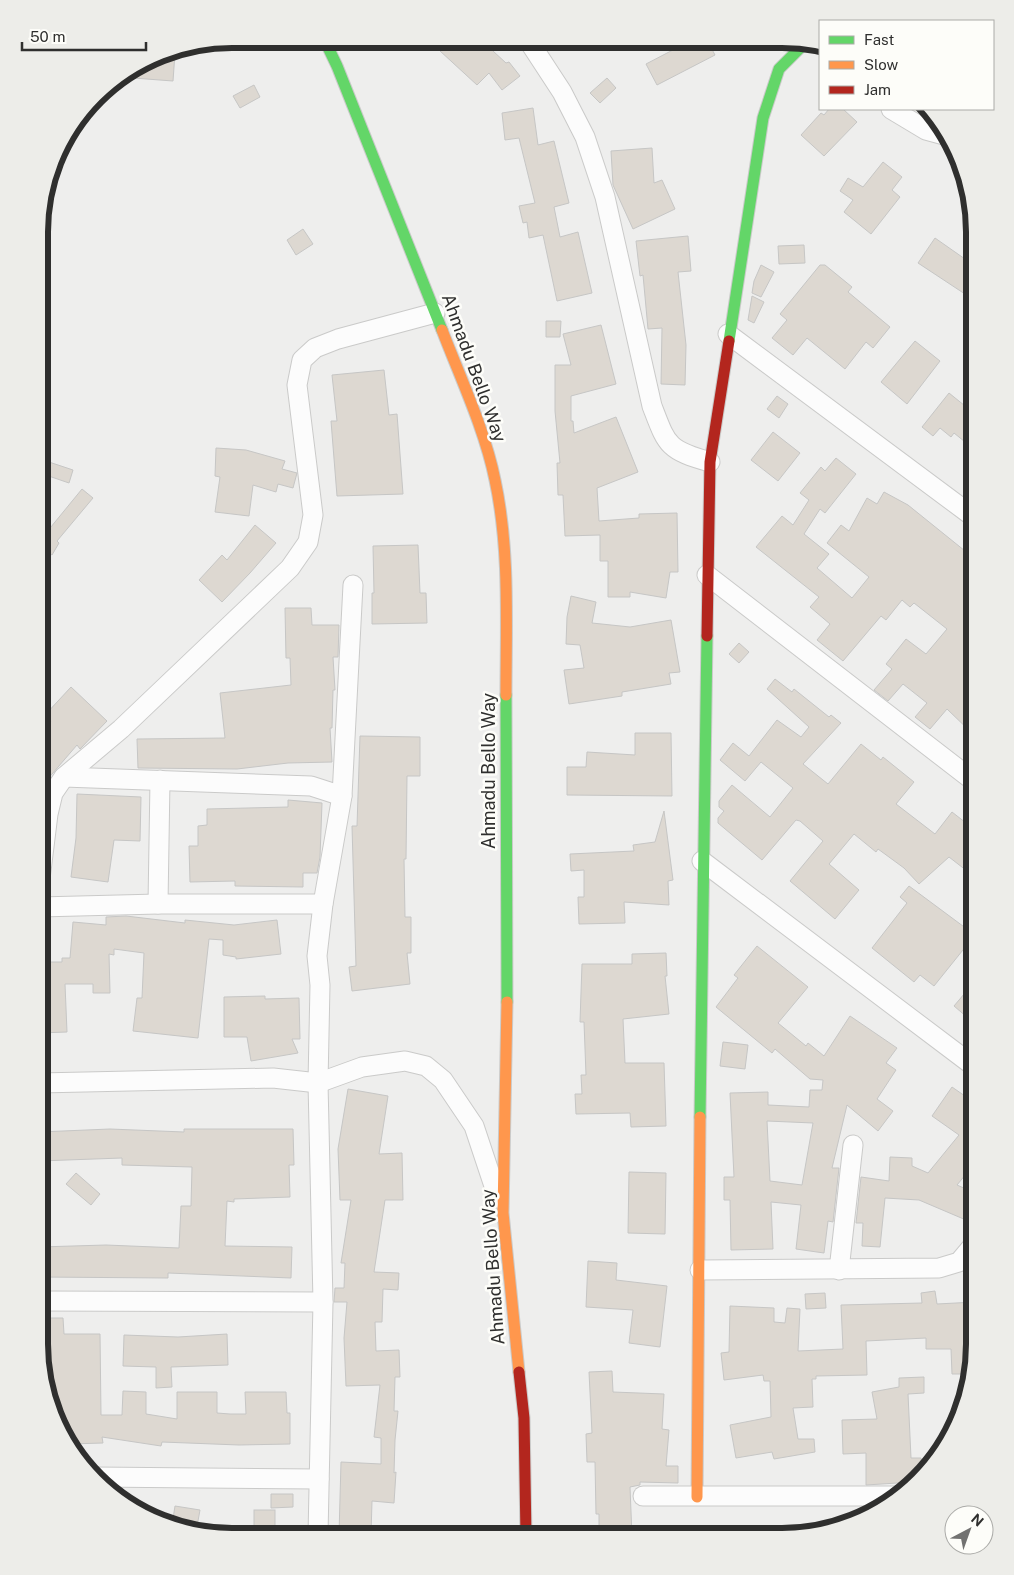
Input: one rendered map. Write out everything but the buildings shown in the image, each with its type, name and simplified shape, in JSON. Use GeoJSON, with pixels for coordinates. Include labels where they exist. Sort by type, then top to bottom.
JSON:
{"type":"FeatureCollection","features":[{"type":"Feature","properties":{"kind":"street","name":"Ahmadu Bello Way"},"geometry":{"type":"LineString","coordinates":[[328,48],[470,401],[495,479],[506,559],[506,1019],[503,1213],[524,1418],[526,1528]]}},
{"type":"Feature","properties":{"kind":"street"},"geometry":{"type":"LineString","coordinates":[[533,48],[562,92],[585,137],[605,196],[652,406],[664,438],[681,454],[710,462]]}},
{"type":"Feature","properties":{"kind":"street"},"geometry":{"type":"LineString","coordinates":[[697,1497],[702,862],[710,462],[728,334],[763,118],[778,69],[799,48]]}},
{"type":"Feature","properties":{"kind":"street"},"geometry":{"type":"LineString","coordinates":[[892,110],[926,130],[939,133]]}},
{"type":"Feature","properties":{"kind":"street"},"geometry":{"type":"LineString","coordinates":[[48,814],[54,793],[64,777],[121,729],[290,568],[308,542],[313,515],[297,385],[302,360],[315,348],[338,339],[436,313]]}},
{"type":"Feature","properties":{"kind":"street"},"geometry":{"type":"LineString","coordinates":[[728,334],[966,511]]}},
{"type":"Feature","properties":{"kind":"street"},"geometry":{"type":"LineString","coordinates":[[707,575],[966,775]]}},
{"type":"Feature","properties":{"kind":"street"},"geometry":{"type":"LineString","coordinates":[[318,1528],[323,1302],[318,1083],[320,985],[317,956],[323,904],[342,796],[352,584]]}},
{"type":"Feature","properties":{"kind":"street"},"geometry":{"type":"LineString","coordinates":[[64,777],[311,786],[342,796]]}},
{"type":"Feature","properties":{"kind":"street"},"geometry":{"type":"LineString","coordinates":[[158,904],[160,780]]}},
{"type":"Feature","properties":{"kind":"street"},"geometry":{"type":"LineString","coordinates":[[702,862],[966,1060]]}},
{"type":"Feature","properties":{"kind":"street"},"geometry":{"type":"LineString","coordinates":[[48,907],[158,904],[323,904]]}},
{"type":"Feature","properties":{"kind":"street"},"geometry":{"type":"LineString","coordinates":[[48,1083],[273,1078],[318,1083],[362,1067],[405,1061],[426,1066],[443,1080],[474,1126],[503,1213]]}},
{"type":"Feature","properties":{"kind":"street"},"geometry":{"type":"LineString","coordinates":[[839,1270],[853,1145]]}},
{"type":"Feature","properties":{"kind":"street"},"geometry":{"type":"LineString","coordinates":[[700,1270],[939,1268],[959,1262],[966,1254]]}},
{"type":"Feature","properties":{"kind":"street"},"geometry":{"type":"LineString","coordinates":[[48,1301],[323,1302]]}},
{"type":"Feature","properties":{"kind":"street"},"geometry":{"type":"LineString","coordinates":[[103,1476],[319,1479]]}},
{"type":"Feature","properties":{"kind":"street"},"geometry":{"type":"LineString","coordinates":[[643,1496],[886,1496]]}},
{"type":"Feature","properties":{"kind":"traffic: fast"},"geometry":{"type":"LineString","coordinates":[[328,48],[442,330]]}},
{"type":"Feature","properties":{"kind":"traffic: fast"},"geometry":{"type":"LineString","coordinates":[[729,341],[763,118],[779,69],[800,48]]}},
{"type":"Feature","properties":{"kind":"traffic: fast"},"geometry":{"type":"LineString","coordinates":[[700,1117],[707,636]]}},
{"type":"Feature","properties":{"kind":"traffic: fast"},"geometry":{"type":"LineString","coordinates":[[506,695],[507,1002]]}},
{"type":"Feature","properties":{"kind":"traffic: slow"},"geometry":{"type":"LineString","coordinates":[[442,330],[485,442],[491,461],[500,506],[506,587],[506,695]]}},
{"type":"Feature","properties":{"kind":"traffic: slow"},"geometry":{"type":"LineString","coordinates":[[507,1002],[503,1213],[519,1372]]}},
{"type":"Feature","properties":{"kind":"traffic: slow"},"geometry":{"type":"LineString","coordinates":[[697,1497],[700,1117]]}},
{"type":"Feature","properties":{"kind":"traffic: jam"},"geometry":{"type":"LineString","coordinates":[[707,636],[710,462],[729,341]]}},
{"type":"Feature","properties":{"kind":"traffic: jam"},"geometry":{"type":"LineString","coordinates":[[519,1372],[524,1418],[526,1528]]}}]}
